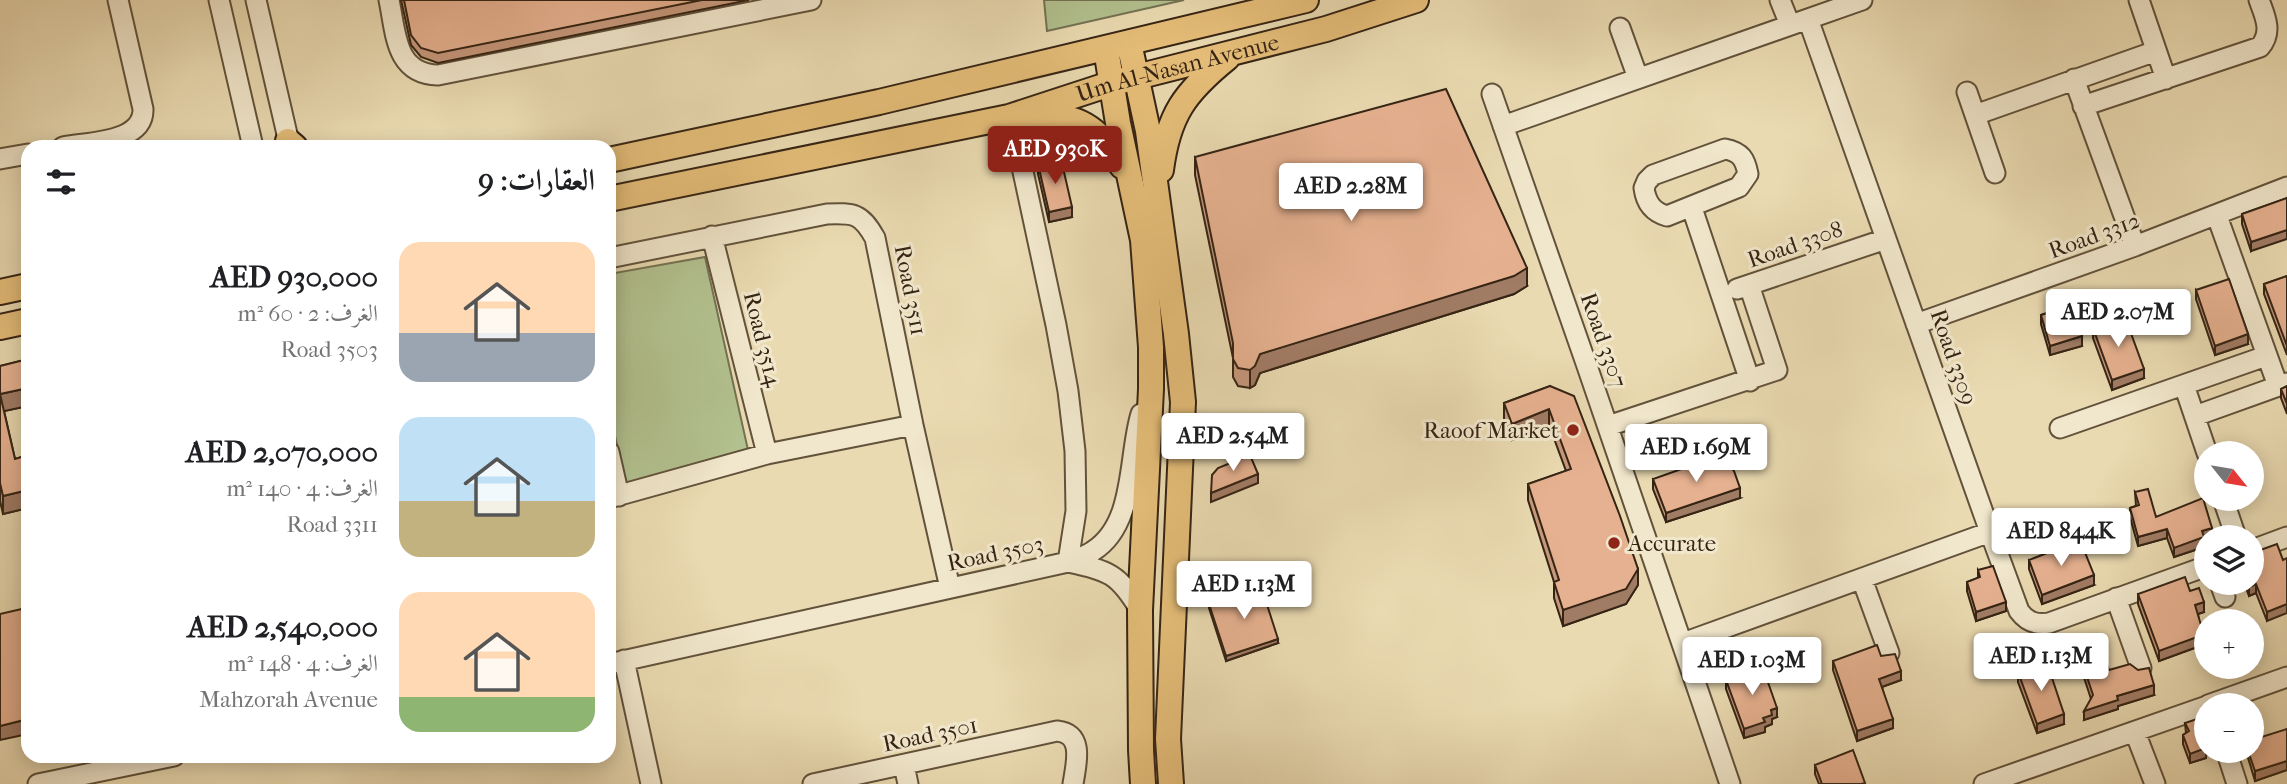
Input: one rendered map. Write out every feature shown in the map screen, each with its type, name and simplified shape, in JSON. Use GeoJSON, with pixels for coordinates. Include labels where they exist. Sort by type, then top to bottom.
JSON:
{"type":"FeatureCollection","features":[{"type":"Feature","properties":{"kind":"main road","name":"Um Al-Nasan Avenue"},"geometry":{"type":"LineString","coordinates":[[616,158],[879,102],[1306,0]]}},
{"type":"Feature","properties":{"kind":"main road","name":"Um Al-Nasan Avenue"},"geometry":{"type":"LineString","coordinates":[[616,198],[1009,117],[1125,81],[1326,29],[1416,0]]}},
{"type":"Feature","properties":{"kind":"main road"},"geometry":{"type":"LineString","coordinates":[[1117,46],[1125,81],[1149,131],[1183,402],[1169,712],[1171,784]]}},
{"type":"Feature","properties":{"kind":"main road"},"geometry":{"type":"LineString","coordinates":[[1158,202],[1167,132],[1180,105],[1197,84],[1230,55]]}},
{"type":"Feature","properties":{"kind":"main road"},"geometry":{"type":"LineString","coordinates":[[1125,81],[1118,123],[1143,240],[1151,347],[1140,610],[1143,784]]}},
{"type":"Feature","properties":{"kind":"main road"},"geometry":{"type":"LineString","coordinates":[[1009,117],[1061,118],[1083,124],[1109,145],[1130,179]]}},
{"type":"Feature","properties":{"kind":"main road"},"geometry":{"type":"LineString","coordinates":[[0,292],[21,288]]}},
{"type":"Feature","properties":{"kind":"main road"},"geometry":{"type":"LineString","coordinates":[[0,327],[21,322]]}},
{"type":"Feature","properties":{"kind":"street"},"geometry":{"type":"LineString","coordinates":[[99,140],[135,130],[143,109],[118,0]]}},
{"type":"Feature","properties":{"kind":"street"},"geometry":{"type":"LineString","coordinates":[[219,0],[251,140]]}},
{"type":"Feature","properties":{"kind":"street"},"geometry":{"type":"LineString","coordinates":[[256,0],[290,140]]}},
{"type":"Feature","properties":{"kind":"street"},"geometry":{"type":"LineString","coordinates":[[389,0],[400,52],[415,70],[426,75],[438,75],[811,0]]}},
{"type":"Feature","properties":{"kind":"street","name":"Road 3309"},"geometry":{"type":"LineString","coordinates":[[1780,0],[1799,22],[1886,239],[2019,611],[2033,622],[2049,623],[2194,571]]}},
{"type":"Feature","properties":{"kind":"street"},"geometry":{"type":"LineString","coordinates":[[1503,125],[1862,0]]}},
{"type":"Feature","properties":{"kind":"street"},"geometry":{"type":"LineString","coordinates":[[2139,0],[2166,79]]}},
{"type":"Feature","properties":{"kind":"street"},"geometry":{"type":"LineString","coordinates":[[2083,106],[2260,47],[2268,30],[2259,0]]}},
{"type":"Feature","properties":{"kind":"street"},"geometry":{"type":"LineString","coordinates":[[1620,28],[1638,78]]}},
{"type":"Feature","properties":{"kind":"street"},"geometry":{"type":"LineString","coordinates":[[1975,115],[2156,51]]}},
{"type":"Feature","properties":{"kind":"street"},"geometry":{"type":"LineString","coordinates":[[2074,79],[2135,246]]}},
{"type":"Feature","properties":{"kind":"street"},"geometry":{"type":"LineString","coordinates":[[1967,92],[1995,173]]}},
{"type":"Feature","properties":{"kind":"street","name":"Road 3307"},"geometry":{"type":"LineString","coordinates":[[1492,94],[1730,784]]}},
{"type":"Feature","properties":{"kind":"street"},"geometry":{"type":"LineString","coordinates":[[1725,149],[1742,156],[1748,174],[1745,182],[1692,208],[1667,216],[1658,213],[1645,197],[1644,188],[1647,181],[1653,175],[1725,149]]}},
{"type":"Feature","properties":{"kind":"street","name":"Road 3503"},"geometry":{"type":"LineString","coordinates":[[616,662],[1068,562],[1076,511],[1075,452],[1068,391],[1019,153]]}},
{"type":"Feature","properties":{"kind":"street"},"geometry":{"type":"LineString","coordinates":[[0,159],[21,154]]}},
{"type":"Feature","properties":{"kind":"street","name":"Road 3312"},"geometry":{"type":"LineString","coordinates":[[1916,324],[2217,216],[2287,187]]}},
{"type":"Feature","properties":{"kind":"street"},"geometry":{"type":"LineString","coordinates":[[1692,208],[1750,381]]}},
{"type":"Feature","properties":{"kind":"street","name":"Road 3511"},"geometry":{"type":"LineString","coordinates":[[616,257],[827,214],[850,213],[866,220],[876,237],[913,425],[950,587]]}},
{"type":"Feature","properties":{"kind":"street"},"geometry":{"type":"LineString","coordinates":[[2194,416],[2283,384],[2266,356],[2217,216]]}},
{"type":"Feature","properties":{"kind":"street","name":"Road 3514"},"geometry":{"type":"LineString","coordinates":[[712,236],[766,454]]}},
{"type":"Feature","properties":{"kind":"street","name":"Road 3308"},"geometry":{"type":"LineString","coordinates":[[1721,295],[1886,239]]}},
{"type":"Feature","properties":{"kind":"street"},"geometry":{"type":"LineString","coordinates":[[1608,426],[1777,370],[1749,285]]}},
{"type":"Feature","properties":{"kind":"street"},"geometry":{"type":"LineString","coordinates":[[2060,428],[2266,356]]}},
{"type":"Feature","properties":{"kind":"street"},"geometry":{"type":"LineString","coordinates":[[2184,385],[2203,441]]}},
{"type":"Feature","properties":{"kind":"street"},"geometry":{"type":"LineString","coordinates":[[1068,562],[1095,551],[1120,518],[1127,495],[1140,418],[1151,389]]}},
{"type":"Feature","properties":{"kind":"street"},"geometry":{"type":"LineString","coordinates":[[616,496],[766,454],[913,425]]}},
{"type":"Feature","properties":{"kind":"street"},"geometry":{"type":"LineString","coordinates":[[1076,511],[1079,525],[1087,536],[1100,538],[1110,534]]}},
{"type":"Feature","properties":{"kind":"street"},"geometry":{"type":"LineString","coordinates":[[1683,643],[1990,532]]}},
{"type":"Feature","properties":{"kind":"street"},"geometry":{"type":"LineString","coordinates":[[2264,546],[2287,537]]}},
{"type":"Feature","properties":{"kind":"street"},"geometry":{"type":"LineString","coordinates":[[1068,562],[1102,570],[1118,579],[1140,610]]}},
{"type":"Feature","properties":{"kind":"street"},"geometry":{"type":"LineString","coordinates":[[1862,579],[1889,653]]}},
{"type":"Feature","properties":{"kind":"street"},"geometry":{"type":"LineString","coordinates":[[2116,598],[2141,668]]}},
{"type":"Feature","properties":{"kind":"street"},"geometry":{"type":"LineString","coordinates":[[616,662],[651,784]]}},
{"type":"Feature","properties":{"kind":"street"},"geometry":{"type":"LineString","coordinates":[[2243,693],[2287,677]]}},
{"type":"Feature","properties":{"kind":"street"},"geometry":{"type":"LineString","coordinates":[[1991,783],[2194,711]]}},
{"type":"Feature","properties":{"kind":"street","name":"Road 3501"},"geometry":{"type":"LineString","coordinates":[[813,784],[906,774],[1057,731],[1069,734],[1075,740],[1077,755],[1073,784]]}},
{"type":"Feature","properties":{"kind":"street"},"geometry":{"type":"LineString","coordinates":[[2135,732],[2155,784]]}},
{"type":"Feature","properties":{"kind":"street"},"geometry":{"type":"LineString","coordinates":[[38,784],[140,763]]}},
{"type":"Feature","properties":{"kind":"street"},"geometry":{"type":"LineString","coordinates":[[2230,763],[2237,784]]}},
{"type":"Feature","properties":{"kind":"green space"},"geometry":{"type":"Polygon","coordinates":[[[1044,0],[1184,0],[1047,31],[1044,0]]]}},
{"type":"Feature","properties":{"kind":"green space"},"geometry":{"type":"Polygon","coordinates":[[[705,257],[750,459],[627,488],[616,440],[616,273],[705,257]]]}},
{"type":"Feature","properties":{"kind":"building"},"geometry":{"type":"Polygon","coordinates":[[[404,0],[702,0],[438,53],[421,48],[411,35],[404,0]]]}},
{"type":"Feature","properties":{"kind":"building"},"geometry":{"type":"Polygon","coordinates":[[[1446,89],[1527,268],[1514,276],[1260,354],[1255,366],[1250,370],[1238,368],[1233,359],[1233,343],[1195,157],[1446,89]]]}},
{"type":"Feature","properties":{"kind":"building"},"geometry":{"type":"Polygon","coordinates":[[[1061,159],[1072,207],[1049,212],[1038,164],[1061,159]]]}},
{"type":"Feature","properties":{"kind":"building"},"geometry":{"type":"Polygon","coordinates":[[[2287,198],[2287,230],[2251,242],[2242,214],[2287,198]]]}},
{"type":"Feature","properties":{"kind":"building"},"geometry":{"type":"Polygon","coordinates":[[[2287,276],[2287,346],[2264,284],[2287,276]]]}},
{"type":"Feature","properties":{"kind":"building"},"geometry":{"type":"Polygon","coordinates":[[[2229,279],[2248,334],[2215,346],[2196,290],[2229,279]]]}},
{"type":"Feature","properties":{"kind":"building"},"geometry":{"type":"Polygon","coordinates":[[[2072,300],[2082,336],[2050,346],[2041,315],[2056,310],[2055,305],[2072,300]]]}},
{"type":"Feature","properties":{"kind":"building"},"geometry":{"type":"Polygon","coordinates":[[[2125,317],[2144,369],[2112,380],[2093,328],[2125,317]]]}},
{"type":"Feature","properties":{"kind":"building"},"geometry":{"type":"Polygon","coordinates":[[[21,361],[21,390],[0,394],[0,366],[21,361]]]}},
{"type":"Feature","properties":{"kind":"building"},"geometry":{"type":"Polygon","coordinates":[[[1550,386],[1574,396],[1638,569],[1626,589],[1563,610],[1554,582],[1559,580],[1528,484],[1571,469],[1549,409],[1512,424],[1504,403],[1550,386]]]}},
{"type":"Feature","properties":{"kind":"building"},"geometry":{"type":"Polygon","coordinates":[[[2287,386],[2287,404],[2281,389],[2287,386]]]}},
{"type":"Feature","properties":{"kind":"building"},"geometry":{"type":"Polygon","coordinates":[[[0,394],[15,459],[21,457],[21,492],[3,496],[0,483],[0,394]]]}},
{"type":"Feature","properties":{"kind":"building"},"geometry":{"type":"Polygon","coordinates":[[[1250,455],[1258,474],[1211,493],[1212,475],[1218,468],[1250,455]]]}},
{"type":"Feature","properties":{"kind":"building"},"geometry":{"type":"Polygon","coordinates":[[[1721,455],[1734,471],[1740,488],[1666,513],[1653,479],[1721,455]]]}},
{"type":"Feature","properties":{"kind":"building"},"geometry":{"type":"Polygon","coordinates":[[[2148,489],[2156,517],[2194,502],[2194,511],[2207,511],[2211,525],[2194,525],[2194,541],[2174,548],[2167,529],[2138,537],[2130,508],[2139,505],[2135,492],[2148,489]]]}},
{"type":"Feature","properties":{"kind":"building"},"geometry":{"type":"Polygon","coordinates":[[[2080,540],[2094,575],[2042,595],[2029,560],[2080,540]]]}},
{"type":"Feature","properties":{"kind":"building"},"geometry":{"type":"Polygon","coordinates":[[[2277,544],[2283,560],[2287,558],[2287,604],[2267,612],[2260,595],[2264,595],[2264,549],[2277,544]]]}},
{"type":"Feature","properties":{"kind":"building"},"geometry":{"type":"Polygon","coordinates":[[[1993,566],[2006,602],[1976,612],[1967,582],[1980,577],[1978,570],[1993,566]]]}},
{"type":"Feature","properties":{"kind":"building"},"geometry":{"type":"Polygon","coordinates":[[[2185,577],[2190,591],[2194,590],[2194,595],[2202,595],[2204,602],[2195,605],[2194,638],[2159,651],[2138,594],[2185,577]]]}},
{"type":"Feature","properties":{"kind":"building"},"geometry":{"type":"Polygon","coordinates":[[[1261,586],[1278,639],[1226,656],[1209,604],[1261,586]]]}},
{"type":"Feature","properties":{"kind":"building"},"geometry":{"type":"Polygon","coordinates":[[[21,609],[21,721],[0,726],[0,614],[21,609]]]}},
{"type":"Feature","properties":{"kind":"building"},"geometry":{"type":"Polygon","coordinates":[[[2099,642],[2109,670],[2130,664],[2138,670],[2149,668],[2154,685],[2117,696],[2118,700],[2084,711],[2093,695],[2078,650],[2099,642]]]}},
{"type":"Feature","properties":{"kind":"building"},"geometry":{"type":"Polygon","coordinates":[[[1877,645],[1881,656],[1895,654],[1901,671],[1879,679],[1893,719],[1857,731],[1833,661],[1877,645]]]}},
{"type":"Feature","properties":{"kind":"building"},"geometry":{"type":"Polygon","coordinates":[[[2047,663],[2064,714],[2037,724],[2018,672],[2047,663]]]}},
{"type":"Feature","properties":{"kind":"building"},"geometry":{"type":"Polygon","coordinates":[[[1763,668],[1777,708],[1771,710],[1772,715],[1763,718],[1765,722],[1744,729],[1726,680],[1763,668]]]}},
{"type":"Feature","properties":{"kind":"building"},"geometry":{"type":"Polygon","coordinates":[[[2194,720],[2194,752],[2190,754],[2183,735],[2189,731],[2185,723],[2194,720]]]}},
{"type":"Feature","properties":{"kind":"building"},"geometry":{"type":"Polygon","coordinates":[[[2287,729],[2287,761],[2255,771],[2252,763],[2264,763],[2264,736],[2287,729]]]}},
{"type":"Feature","properties":{"kind":"building"},"geometry":{"type":"Polygon","coordinates":[[[1853,750],[1865,783],[1822,784],[1815,765],[1853,750]]]}},
{"type":"Feature","properties":{"kind":"place","name":"Raoof Market"},"geometry":{"type":"Point","coordinates":[1573,430]}},
{"type":"Feature","properties":{"kind":"place","name":"Accurate"},"geometry":{"type":"Point","coordinates":[1614,543]}}]}
